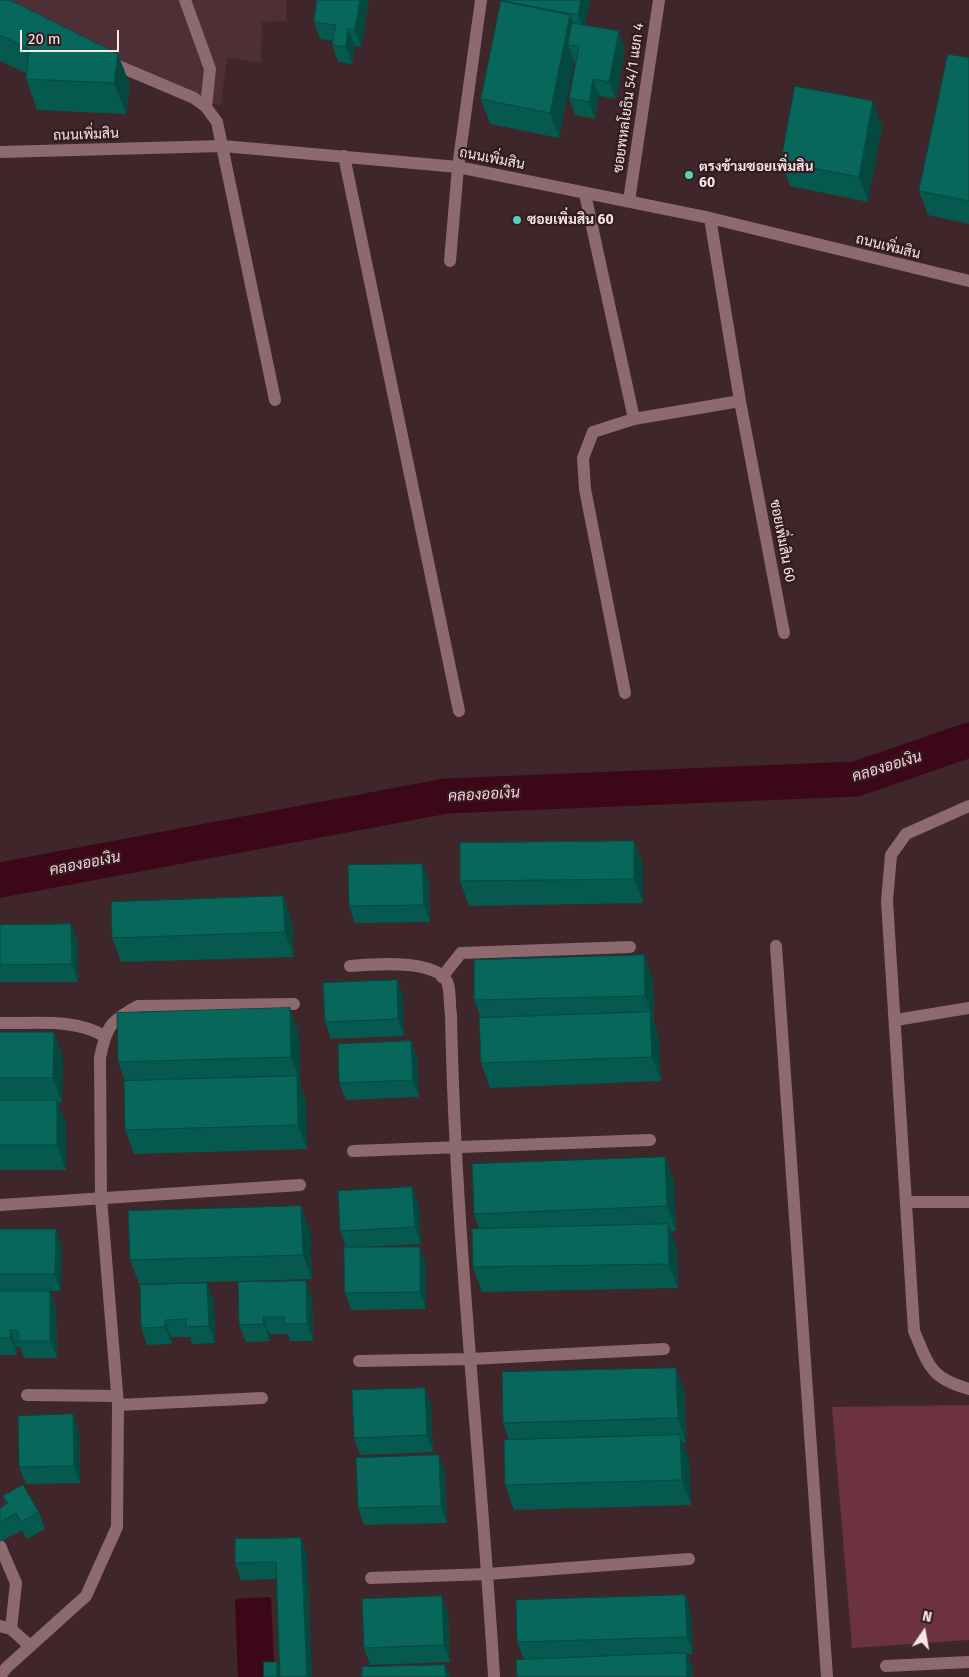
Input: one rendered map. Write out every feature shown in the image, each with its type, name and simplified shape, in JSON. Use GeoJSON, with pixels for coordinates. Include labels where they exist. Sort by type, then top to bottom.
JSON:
{"type":"FeatureCollection","features":[{"type":"Feature","properties":{"kind":"street"},"geometry":{"type":"LineString","coordinates":[[186,0],[210,68],[206,107]]}},
{"type":"Feature","properties":{"kind":"street"},"geometry":{"type":"LineString","coordinates":[[450,261],[458,167],[481,0]]}},
{"type":"Feature","properties":{"kind":"street","name":"ซอยพหลโยธิน 54/1 แยก 4"},"geometry":{"type":"LineString","coordinates":[[629,201],[658,0]]}},
{"type":"Feature","properties":{"kind":"street"},"geometry":{"type":"LineString","coordinates":[[100,59],[194,98],[206,107],[217,122],[275,400]]}},
{"type":"Feature","properties":{"kind":"street","name":"ถนนเพิ่มสิน"},"geometry":{"type":"LineString","coordinates":[[0,152],[223,146],[458,167],[710,218],[969,281]]}},
{"type":"Feature","properties":{"kind":"street"},"geometry":{"type":"LineString","coordinates":[[344,156],[459,711]]}},
{"type":"Feature","properties":{"kind":"street"},"geometry":{"type":"LineString","coordinates":[[585,194],[634,419]]}},
{"type":"Feature","properties":{"kind":"street","name":"ซอยเพิ่มสิน 60"},"geometry":{"type":"LineString","coordinates":[[710,218],[740,401],[784,633]]}},
{"type":"Feature","properties":{"kind":"street"},"geometry":{"type":"LineString","coordinates":[[625,693],[585,489],[583,458],[593,432],[634,419],[740,401]]}},
{"type":"Feature","properties":{"kind":"street"},"geometry":{"type":"LineString","coordinates":[[969,806],[906,834],[891,855],[887,901],[896,1020],[914,1331],[929,1367],[947,1383],[969,1389]]}},
{"type":"Feature","properties":{"kind":"street"},"geometry":{"type":"LineString","coordinates":[[776,946],[827,1677]]}},
{"type":"Feature","properties":{"kind":"street"},"geometry":{"type":"LineString","coordinates":[[442,977],[461,953],[630,947]]}},
{"type":"Feature","properties":{"kind":"street"},"geometry":{"type":"LineString","coordinates":[[350,966],[382,964],[433,968],[446,980],[451,1014],[470,1359],[488,1574],[494,1677]]}},
{"type":"Feature","properties":{"kind":"street"},"geometry":{"type":"LineString","coordinates":[[0,1677],[6,1668],[86,1596],[117,1527],[117,1400],[102,1198],[100,1058],[104,1036],[116,1018],[138,1006],[294,1004]]}},
{"type":"Feature","properties":{"kind":"street"},"geometry":{"type":"LineString","coordinates":[[896,1020],[969,1008]]}},
{"type":"Feature","properties":{"kind":"street"},"geometry":{"type":"LineString","coordinates":[[0,1023],[74,1024],[94,1030],[104,1036]]}},
{"type":"Feature","properties":{"kind":"street"},"geometry":{"type":"LineString","coordinates":[[353,1151],[650,1140]]}},
{"type":"Feature","properties":{"kind":"street"},"geometry":{"type":"LineString","coordinates":[[0,1205],[300,1185]]}},
{"type":"Feature","properties":{"kind":"street"},"geometry":{"type":"LineString","coordinates":[[907,1202],[969,1202]]}},
{"type":"Feature","properties":{"kind":"street"},"geometry":{"type":"LineString","coordinates":[[359,1361],[470,1359],[664,1349]]}},
{"type":"Feature","properties":{"kind":"street"},"geometry":{"type":"LineString","coordinates":[[27,1395],[117,1400],[262,1398]]}},
{"type":"Feature","properties":{"kind":"street"},"geometry":{"type":"LineString","coordinates":[[0,1546],[16,1584],[6,1627],[30,1646]]}},
{"type":"Feature","properties":{"kind":"street"},"geometry":{"type":"LineString","coordinates":[[371,1578],[488,1574],[688,1559]]}},
{"type":"Feature","properties":{"kind":"street"},"geometry":{"type":"LineString","coordinates":[[886,1666],[969,1662]]}},
{"type":"Feature","properties":{"kind":"shaded area"},"geometry":{"type":"Polygon","coordinates":[[[0,0],[286,0],[286,21],[262,22],[261,63],[227,58],[221,105],[211,104],[170,85],[0,0]]]}},
{"type":"Feature","properties":{"kind":"shaded area"},"geometry":{"type":"Polygon","coordinates":[[[969,1405],[969,1640],[852,1648],[832,1407],[969,1405]]]}},
{"type":"Feature","properties":{"kind":"shaded area"},"geometry":{"type":"Polygon","coordinates":[[[271,1597],[274,1671],[268,1677],[238,1677],[235,1599],[271,1597]]]}},
{"type":"Feature","properties":{"kind":"building"},"geometry":{"type":"Polygon","coordinates":[[[0,0],[10,0],[118,54],[114,83],[26,79],[29,49],[0,35],[0,0]]]}},
{"type":"Feature","properties":{"kind":"building"},"geometry":{"type":"Polygon","coordinates":[[[317,0],[360,0],[355,30],[348,29],[346,47],[332,45],[336,25],[314,22],[317,0]]]}},
{"type":"Feature","properties":{"kind":"building"},"geometry":{"type":"Polygon","coordinates":[[[504,0],[581,0],[578,15],[504,0]]]}},
{"type":"Feature","properties":{"kind":"building"},"geometry":{"type":"Polygon","coordinates":[[[501,1],[570,15],[550,113],[481,99],[501,1]]]}},
{"type":"Feature","properties":{"kind":"building"},"geometry":{"type":"Polygon","coordinates":[[[572,23],[619,31],[609,82],[593,79],[589,102],[569,98],[579,46],[568,45],[572,23]]]}},
{"type":"Feature","properties":{"kind":"building"},"geometry":{"type":"Polygon","coordinates":[[[948,54],[969,58],[969,201],[919,191],[948,54]]]}},
{"type":"Feature","properties":{"kind":"building"},"geometry":{"type":"Polygon","coordinates":[[[795,86],[873,101],[859,177],[781,162],[795,86]]]}},
{"type":"Feature","properties":{"kind":"building"},"geometry":{"type":"Polygon","coordinates":[[[634,841],[634,879],[460,881],[460,843],[634,841]]]}},
{"type":"Feature","properties":{"kind":"building"},"geometry":{"type":"Polygon","coordinates":[[[422,864],[424,905],[349,906],[348,865],[422,864]]]}},
{"type":"Feature","properties":{"kind":"building"},"geometry":{"type":"Polygon","coordinates":[[[283,896],[285,932],[112,938],[111,902],[283,896]]]}},
{"type":"Feature","properties":{"kind":"building"},"geometry":{"type":"Polygon","coordinates":[[[71,924],[72,964],[0,965],[0,925],[71,924]]]}},
{"type":"Feature","properties":{"kind":"building"},"geometry":{"type":"Polygon","coordinates":[[[644,955],[645,996],[474,1000],[474,960],[644,955]]]}},
{"type":"Feature","properties":{"kind":"building"},"geometry":{"type":"Polygon","coordinates":[[[397,980],[398,1019],[325,1022],[323,983],[397,980]]]}},
{"type":"Feature","properties":{"kind":"building"},"geometry":{"type":"Polygon","coordinates":[[[290,1008],[291,1057],[118,1062],[117,1013],[290,1008]]]}},
{"type":"Feature","properties":{"kind":"building"},"geometry":{"type":"Polygon","coordinates":[[[650,1012],[652,1057],[481,1063],[479,1018],[650,1012]]]}},
{"type":"Feature","properties":{"kind":"building"},"geometry":{"type":"Polygon","coordinates":[[[0,1032],[54,1032],[53,1078],[0,1078],[0,1032]]]}},
{"type":"Feature","properties":{"kind":"building"},"geometry":{"type":"Polygon","coordinates":[[[411,1041],[413,1080],[339,1083],[338,1044],[411,1041]]]}},
{"type":"Feature","properties":{"kind":"building"},"geometry":{"type":"Polygon","coordinates":[[[297,1076],[298,1125],[125,1130],[124,1081],[297,1076]]]}},
{"type":"Feature","properties":{"kind":"building"},"geometry":{"type":"Polygon","coordinates":[[[0,1100],[57,1100],[57,1145],[0,1145],[0,1100]]]}},
{"type":"Feature","properties":{"kind":"building"},"geometry":{"type":"Polygon","coordinates":[[[665,1157],[667,1206],[474,1214],[472,1164],[665,1157]]]}},
{"type":"Feature","properties":{"kind":"building"},"geometry":{"type":"Polygon","coordinates":[[[412,1187],[415,1227],[340,1231],[338,1191],[412,1187]]]}},
{"type":"Feature","properties":{"kind":"building"},"geometry":{"type":"Polygon","coordinates":[[[301,1206],[303,1255],[130,1260],[128,1211],[301,1206]]]}},
{"type":"Feature","properties":{"kind":"building"},"geometry":{"type":"Polygon","coordinates":[[[668,1224],[669,1264],[473,1267],[472,1229],[668,1224]]]}},
{"type":"Feature","properties":{"kind":"building"},"geometry":{"type":"Polygon","coordinates":[[[0,1229],[56,1229],[55,1274],[0,1274],[0,1229]]]}},
{"type":"Feature","properties":{"kind":"building"},"geometry":{"type":"Polygon","coordinates":[[[344,1247],[420,1247],[420,1292],[345,1293],[344,1247]]]}},
{"type":"Feature","properties":{"kind":"building"},"geometry":{"type":"Polygon","coordinates":[[[306,1281],[307,1324],[284,1324],[284,1317],[263,1317],[264,1324],[239,1325],[238,1282],[306,1281]]]}},
{"type":"Feature","properties":{"kind":"building"},"geometry":{"type":"Polygon","coordinates":[[[207,1283],[209,1326],[186,1327],[186,1319],[165,1320],[165,1327],[141,1328],[140,1285],[207,1283]]]}},
{"type":"Feature","properties":{"kind":"building"},"geometry":{"type":"Polygon","coordinates":[[[0,1291],[50,1291],[50,1341],[18,1341],[18,1330],[10,1330],[11,1338],[0,1338],[0,1291]]]}},
{"type":"Feature","properties":{"kind":"building"},"geometry":{"type":"Polygon","coordinates":[[[676,1368],[678,1418],[503,1423],[502,1372],[676,1368]]]}},
{"type":"Feature","properties":{"kind":"building"},"geometry":{"type":"Polygon","coordinates":[[[425,1388],[427,1435],[354,1438],[352,1390],[425,1388]]]}},
{"type":"Feature","properties":{"kind":"building"},"geometry":{"type":"Polygon","coordinates":[[[73,1414],[74,1466],[19,1467],[18,1416],[73,1414]]]}},
{"type":"Feature","properties":{"kind":"building"},"geometry":{"type":"Polygon","coordinates":[[[680,1435],[682,1480],[505,1485],[504,1440],[680,1435]]]}},
{"type":"Feature","properties":{"kind":"building"},"geometry":{"type":"Polygon","coordinates":[[[439,1455],[441,1506],[358,1508],[356,1458],[439,1455]]]}},
{"type":"Feature","properties":{"kind":"building"},"geometry":{"type":"Polygon","coordinates":[[[23,1485],[39,1512],[21,1522],[16,1513],[0,1522],[0,1508],[8,1503],[3,1496],[23,1485]]]}},
{"type":"Feature","properties":{"kind":"building"},"geometry":{"type":"Polygon","coordinates":[[[301,1538],[307,1677],[280,1677],[276,1562],[235,1563],[235,1539],[301,1538]]]}},
{"type":"Feature","properties":{"kind":"building"},"geometry":{"type":"Polygon","coordinates":[[[685,1595],[687,1637],[517,1642],[516,1600],[685,1595]]]}},
{"type":"Feature","properties":{"kind":"building"},"geometry":{"type":"Polygon","coordinates":[[[442,1596],[444,1645],[364,1648],[362,1599],[442,1596]]]}},
{"type":"Feature","properties":{"kind":"building"},"geometry":{"type":"Polygon","coordinates":[[[686,1653],[687,1677],[517,1677],[516,1660],[686,1653]]]}},
{"type":"Feature","properties":{"kind":"building"},"geometry":{"type":"Polygon","coordinates":[[[264,1662],[277,1662],[277,1677],[264,1677],[264,1662]]]}},
{"type":"Feature","properties":{"kind":"building"},"geometry":{"type":"Polygon","coordinates":[[[445,1665],[446,1677],[362,1677],[362,1667],[445,1665]]]}},
{"type":"Feature","properties":{"kind":"waterway","name":"คลองออเงิน"},"geometry":{"type":"LineString","coordinates":[[0,880],[446,796],[856,779],[969,740]]}},
{"type":"Feature","properties":{"kind":"place","name":"ตรงข้ามซอยเพิ่มสิน 60"},"geometry":{"type":"Point","coordinates":[689,175]}},
{"type":"Feature","properties":{"kind":"place","name":"ซอยเพิ่มสิน 60"},"geometry":{"type":"Point","coordinates":[517,220]}}]}
